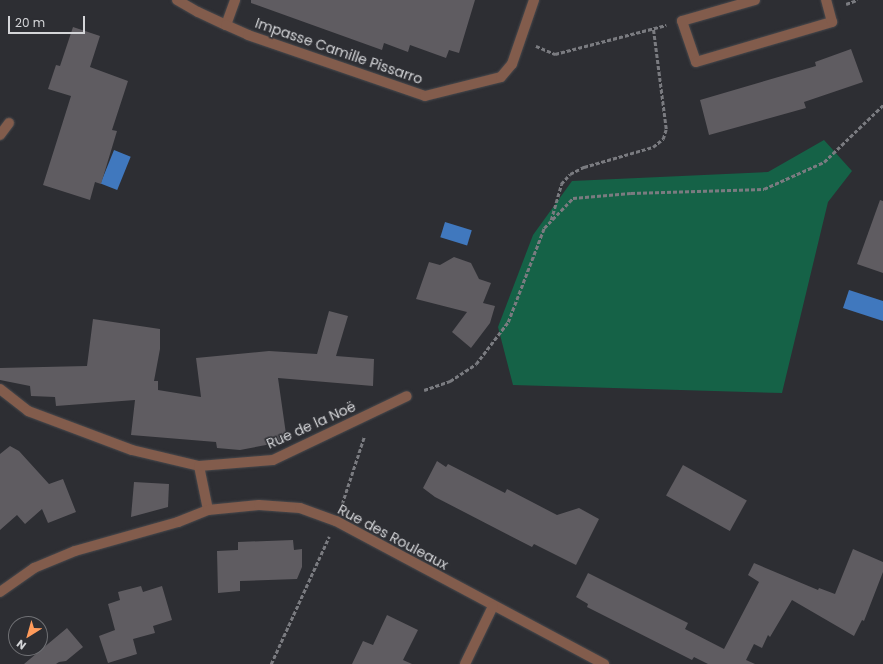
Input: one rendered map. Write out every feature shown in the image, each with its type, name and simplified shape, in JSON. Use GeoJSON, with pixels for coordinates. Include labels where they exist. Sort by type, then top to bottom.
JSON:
{"type":"FeatureCollection","features":[{"type":"Feature","properties":{"kind":"street","name":"Impasse Camille Pissarro"},"geometry":{"type":"LineString","coordinates":[[177,0],[198,12],[248,35],[425,96],[501,77],[512,64],[534,0]]}},
{"type":"Feature","properties":{"kind":"street"},"geometry":{"type":"LineString","coordinates":[[226,25],[235,0]]}},
{"type":"Feature","properties":{"kind":"street"},"geometry":{"type":"LineString","coordinates":[[755,0],[682,21],[696,62],[832,22],[826,0]]}},
{"type":"Feature","properties":{"kind":"street"},"geometry":{"type":"LineString","coordinates":[[0,135],[9,123]]}},
{"type":"Feature","properties":{"kind":"street","name":"Rue de la Noë"},"geometry":{"type":"LineString","coordinates":[[0,389],[28,411],[132,450],[199,466],[273,460],[407,396]]}},
{"type":"Feature","properties":{"kind":"street"},"geometry":{"type":"LineString","coordinates":[[199,466],[208,510]]}},
{"type":"Feature","properties":{"kind":"street","name":"Rue des Rouleaux"},"geometry":{"type":"LineString","coordinates":[[0,592],[34,568],[75,550],[178,522],[208,510],[259,505],[300,508],[336,521],[604,664]]}},
{"type":"Feature","properties":{"kind":"street"},"geometry":{"type":"LineString","coordinates":[[465,664],[493,606]]}},
{"type":"Feature","properties":{"kind":"path"},"geometry":{"type":"LineString","coordinates":[[521,40],[555,54],[682,21]]}},
{"type":"Feature","properties":{"kind":"path"},"geometry":{"type":"LineString","coordinates":[[550,222],[561,184],[570,174],[584,167],[653,147],[663,139],[666,130],[654,28]]}},
{"type":"Feature","properties":{"kind":"path"},"geometry":{"type":"LineString","coordinates":[[407,396],[450,381],[476,364],[508,322],[544,228],[572,198],[631,193],[764,189],[824,162],[883,105]]}},
{"type":"Feature","properties":{"kind":"path"},"geometry":{"type":"LineString","coordinates":[[271,664],[336,521],[373,412]]}},
{"type":"Feature","properties":{"kind":"green space"},"geometry":{"type":"Polygon","coordinates":[[[824,140],[852,171],[828,202],[782,393],[513,385],[498,327],[533,235],[572,181],[768,172],[824,140]]]}},
{"type":"Feature","properties":{"kind":"water"},"geometry":{"type":"Polygon","coordinates":[[[114,150],[131,157],[117,190],[101,183],[114,150]]]}},
{"type":"Feature","properties":{"kind":"water"},"geometry":{"type":"Polygon","coordinates":[[[445,222],[472,230],[467,245],[440,237],[445,222]]]}},
{"type":"Feature","properties":{"kind":"water"},"geometry":{"type":"Polygon","coordinates":[[[849,290],[883,301],[883,321],[843,308],[849,290]]]}},
{"type":"Feature","properties":{"kind":"building"},"geometry":{"type":"Polygon","coordinates":[[[251,0],[475,0],[459,53],[449,50],[446,58],[410,45],[408,52],[384,43],[382,50],[251,3],[251,0]]]}},
{"type":"Feature","properties":{"kind":"building"},"geometry":{"type":"Polygon","coordinates":[[[73,27],[100,36],[90,67],[128,81],[112,130],[117,131],[101,184],[95,182],[90,200],[43,185],[71,96],[48,89],[56,65],[60,66],[73,27]]]}},
{"type":"Feature","properties":{"kind":"building"},"geometry":{"type":"Polygon","coordinates":[[[851,49],[863,82],[804,102],[806,108],[709,135],[700,100],[816,66],[815,62],[851,49]]]}},
{"type":"Feature","properties":{"kind":"building"},"geometry":{"type":"Polygon","coordinates":[[[880,200],[883,201],[883,273],[857,264],[880,200]]]}},
{"type":"Feature","properties":{"kind":"building"},"geometry":{"type":"Polygon","coordinates":[[[454,257],[471,263],[479,279],[491,283],[483,303],[495,306],[490,323],[471,348],[452,332],[467,312],[416,299],[429,262],[440,265],[454,257]]]}},
{"type":"Feature","properties":{"kind":"building"},"geometry":{"type":"Polygon","coordinates":[[[329,311],[348,316],[336,356],[374,359],[373,386],[278,378],[287,441],[240,450],[217,448],[216,442],[131,435],[135,400],[56,406],[55,397],[31,396],[30,386],[0,380],[0,368],[87,366],[93,319],[160,329],[160,349],[154,381],[158,381],[158,390],[201,397],[196,358],[269,351],[317,354],[329,311]]]}},
{"type":"Feature","properties":{"kind":"building"},"geometry":{"type":"Polygon","coordinates":[[[10,446],[19,451],[49,484],[63,479],[76,512],[48,523],[42,509],[25,524],[17,515],[0,530],[0,454],[10,446]]]}},
{"type":"Feature","properties":{"kind":"building"},"geometry":{"type":"Polygon","coordinates":[[[437,461],[446,467],[448,464],[505,493],[507,489],[557,515],[579,508],[599,519],[576,565],[534,544],[532,547],[435,497],[423,488],[437,461]]]}},
{"type":"Feature","properties":{"kind":"building"},"geometry":{"type":"Polygon","coordinates":[[[683,465],[747,500],[730,531],[666,496],[683,465]]]}},
{"type":"Feature","properties":{"kind":"building"},"geometry":{"type":"Polygon","coordinates":[[[134,482],[169,484],[168,507],[131,517],[134,482]]]}},
{"type":"Feature","properties":{"kind":"building"},"geometry":{"type":"Polygon","coordinates":[[[293,540],[294,550],[302,549],[302,567],[297,579],[240,581],[240,591],[218,593],[217,551],[238,550],[238,542],[293,540]]]}},
{"type":"Feature","properties":{"kind":"building"},"geometry":{"type":"Polygon","coordinates":[[[853,549],[883,562],[883,572],[864,621],[862,620],[854,636],[792,600],[770,637],[768,635],[762,648],[754,644],[746,660],[755,664],[708,664],[694,657],[692,660],[587,607],[588,604],[576,597],[588,573],[688,623],[685,629],[724,649],[759,582],[748,575],[754,563],[818,590],[819,588],[835,594],[853,549]]]}},
{"type":"Feature","properties":{"kind":"building"},"geometry":{"type":"Polygon","coordinates":[[[141,586],[143,592],[162,586],[172,620],[153,626],[155,633],[133,639],[137,654],[108,663],[99,636],[115,630],[108,604],[120,600],[118,592],[141,586]]]}},
{"type":"Feature","properties":{"kind":"building"},"geometry":{"type":"Polygon","coordinates":[[[387,615],[418,630],[403,660],[412,664],[352,664],[363,641],[373,645],[387,615]]]}},
{"type":"Feature","properties":{"kind":"building"},"geometry":{"type":"Polygon","coordinates":[[[67,628],[83,647],[66,661],[56,664],[24,664],[34,656],[48,656],[48,644],[67,628]]]}}]}
